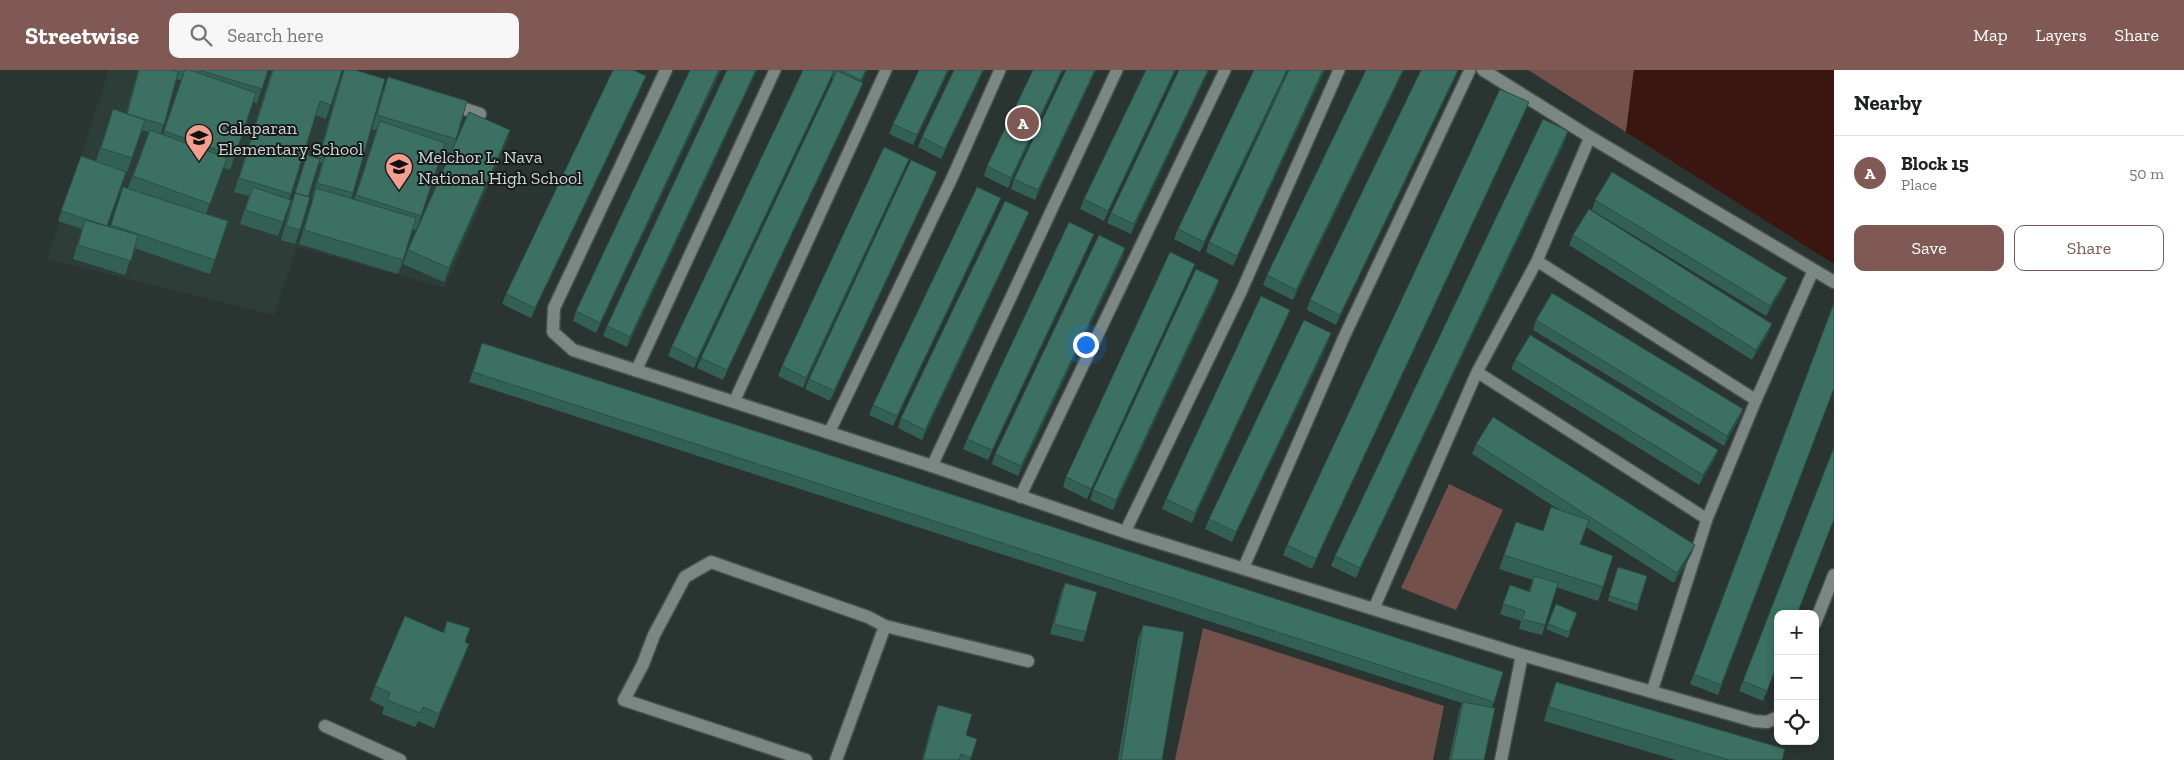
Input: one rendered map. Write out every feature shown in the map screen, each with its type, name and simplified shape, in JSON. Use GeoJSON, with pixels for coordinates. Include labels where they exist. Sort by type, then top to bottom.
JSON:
{"type":"FeatureCollection","features":[{"type":"Feature","properties":{"kind":"street"},"geometry":{"type":"LineString","coordinates":[[666,70],[554,308],[554,332],[573,350],[932,466],[1125,532],[1522,655],[1754,721],[1767,722],[1774,719]]}},
{"type":"Feature","properties":{"kind":"street"},"geometry":{"type":"LineString","coordinates":[[1483,70],[1590,137],[1834,282]]}},
{"type":"Feature","properties":{"kind":"street"},"geometry":{"type":"LineString","coordinates":[[433,98],[480,114]]}},
{"type":"Feature","properties":{"kind":"street"},"geometry":{"type":"LineString","coordinates":[[806,760],[624,700],[654,635],[685,577],[711,562],[868,617],[885,626],[1028,662]]}},
{"type":"Feature","properties":{"kind":"street"},"geometry":{"type":"LineString","coordinates":[[1819,614],[1834,575]]}},
{"type":"Feature","properties":{"kind":"street"},"geometry":{"type":"LineString","coordinates":[[836,760],[885,626]]}},
{"type":"Feature","properties":{"kind":"street"},"geometry":{"type":"LineString","coordinates":[[1501,760],[1522,655]]}},
{"type":"Feature","properties":{"kind":"street"},"geometry":{"type":"LineString","coordinates":[[325,726],[400,760]]}},
{"type":"Feature","properties":{"kind":"lane"},"geometry":{"type":"LineString","coordinates":[[636,371],[775,70]]}},
{"type":"Feature","properties":{"kind":"lane"},"geometry":{"type":"LineString","coordinates":[[734,402],[886,70]]}},
{"type":"Feature","properties":{"kind":"lane"},"geometry":{"type":"LineString","coordinates":[[829,433],[952,178],[1000,70]]}},
{"type":"Feature","properties":{"kind":"lane"},"geometry":{"type":"LineString","coordinates":[[932,466],[1117,70]]}},
{"type":"Feature","properties":{"kind":"lane"},"geometry":{"type":"LineString","coordinates":[[1020,497],[1225,70]]}},
{"type":"Feature","properties":{"kind":"lane"},"geometry":{"type":"LineString","coordinates":[[1125,532],[1241,292],[1339,70]]}},
{"type":"Feature","properties":{"kind":"lane"},"geometry":{"type":"LineString","coordinates":[[1243,569],[1344,337],[1470,70]]}},
{"type":"Feature","properties":{"kind":"lane"},"geometry":{"type":"LineString","coordinates":[[1374,608],[1477,372],[1537,261],[1590,137]]}},
{"type":"Feature","properties":{"kind":"lane"},"geometry":{"type":"LineString","coordinates":[[1537,261],[1756,400]]}},
{"type":"Feature","properties":{"kind":"lane"},"geometry":{"type":"LineString","coordinates":[[1652,691],[1706,519],[1813,271]]}},
{"type":"Feature","properties":{"kind":"lane"},"geometry":{"type":"LineString","coordinates":[[1477,372],[1706,519]]}},
{"type":"Feature","properties":{"kind":"shaded area","name":"Calaparan Elementary School"},"geometry":{"type":"Polygon","coordinates":[[[109,70],[321,70],[511,135],[445,288],[297,247],[274,315],[47,259],[109,70]]]}},
{"type":"Feature","properties":{"kind":"shaded area"},"geometry":{"type":"Polygon","coordinates":[[[1528,70],[1634,70],[1626,132],[1528,70]]]}},
{"type":"Feature","properties":{"kind":"shaded area"},"geometry":{"type":"Polygon","coordinates":[[[1634,70],[1834,70],[1834,264],[1626,132],[1634,70]]]}},
{"type":"Feature","properties":{"kind":"shaded area"},"geometry":{"type":"Polygon","coordinates":[[[1449,484],[1503,510],[1456,610],[1401,588],[1449,484]]]}},
{"type":"Feature","properties":{"kind":"shaded area"},"geometry":{"type":"Polygon","coordinates":[[[1203,628],[1444,706],[1433,760],[1175,760],[1203,628]]]}},
{"type":"Feature","properties":{"kind":"building"},"geometry":{"type":"Polygon","coordinates":[[[139,70],[173,70],[178,72],[164,125],[127,114],[139,70]]]}},
{"type":"Feature","properties":{"kind":"building"},"geometry":{"type":"Polygon","coordinates":[[[185,70],[190,70],[256,93],[235,156],[164,131],[185,70]]]}},
{"type":"Feature","properties":{"kind":"building"},"geometry":{"type":"Polygon","coordinates":[[[199,70],[268,70],[262,89],[199,70]]]}},
{"type":"Feature","properties":{"kind":"building"},"geometry":{"type":"Polygon","coordinates":[[[273,70],[342,70],[331,105],[320,101],[291,194],[239,178],[273,70]]]}},
{"type":"Feature","properties":{"kind":"building"},"geometry":{"type":"Polygon","coordinates":[[[344,70],[355,70],[385,79],[353,193],[317,183],[327,149],[322,148],[344,70]]]}},
{"type":"Feature","properties":{"kind":"building"},"geometry":{"type":"Polygon","coordinates":[[[613,70],[633,70],[646,76],[535,308],[506,294],[613,70]]]}},
{"type":"Feature","properties":{"kind":"building"},"geometry":{"type":"Polygon","coordinates":[[[690,70],[719,70],[600,323],[576,311],[690,70]]]}},
{"type":"Feature","properties":{"kind":"building"},"geometry":{"type":"Polygon","coordinates":[[[727,70],[756,70],[630,337],[607,326],[727,70]]]}},
{"type":"Feature","properties":{"kind":"building"},"geometry":{"type":"Polygon","coordinates":[[[803,70],[834,71],[697,359],[672,346],[803,70]]]}},
{"type":"Feature","properties":{"kind":"building"},"geometry":{"type":"Polygon","coordinates":[[[840,70],[866,70],[861,80],[840,70]]]}},
{"type":"Feature","properties":{"kind":"building"},"geometry":{"type":"Polygon","coordinates":[[[919,70],[948,70],[917,135],[893,124],[919,70]]]}},
{"type":"Feature","properties":{"kind":"building"},"geometry":{"type":"Polygon","coordinates":[[[954,70],[983,70],[945,149],[922,137],[954,70]]]}},
{"type":"Feature","properties":{"kind":"building"},"geometry":{"type":"Polygon","coordinates":[[[1033,70],[1062,70],[1011,178],[987,166],[1033,70]]]}},
{"type":"Feature","properties":{"kind":"building"},"geometry":{"type":"Polygon","coordinates":[[[1066,70],[1095,70],[1038,190],[1014,179],[1066,70]]]}},
{"type":"Feature","properties":{"kind":"building"},"geometry":{"type":"Polygon","coordinates":[[[1146,70],[1175,70],[1108,211],[1084,199],[1146,70]]]}},
{"type":"Feature","properties":{"kind":"building"},"geometry":{"type":"Polygon","coordinates":[[[1179,70],[1208,70],[1134,224],[1111,213],[1179,70]]]}},
{"type":"Feature","properties":{"kind":"building"},"geometry":{"type":"Polygon","coordinates":[[[1254,70],[1287,70],[1204,242],[1178,229],[1254,70]]]}},
{"type":"Feature","properties":{"kind":"building"},"geometry":{"type":"Polygon","coordinates":[[[1289,70],[1323,70],[1237,256],[1209,242],[1289,70]]]}},
{"type":"Feature","properties":{"kind":"building"},"geometry":{"type":"Polygon","coordinates":[[[1366,70],[1403,70],[1296,290],[1267,275],[1366,70]]]}},
{"type":"Feature","properties":{"kind":"building"},"geometry":{"type":"Polygon","coordinates":[[[1421,70],[1458,70],[1340,315],[1310,300],[1421,70]]]}},
{"type":"Feature","properties":{"kind":"building"},"geometry":{"type":"Polygon","coordinates":[[[837,71],[863,83],[727,370],[701,358],[837,71]]]}},
{"type":"Feature","properties":{"kind":"building"},"geometry":{"type":"Polygon","coordinates":[[[388,77],[467,101],[456,139],[377,115],[388,77]]]}},
{"type":"Feature","properties":{"kind":"building"},"geometry":{"type":"Polygon","coordinates":[[[1500,89],[1529,102],[1316,559],[1287,545],[1500,89]]]}},
{"type":"Feature","properties":{"kind":"building"},"geometry":{"type":"Polygon","coordinates":[[[113,109],[145,120],[132,158],[101,148],[113,109]]]}},
{"type":"Feature","properties":{"kind":"building"},"geometry":{"type":"Polygon","coordinates":[[[469,112],[510,130],[449,268],[408,250],[469,112]]]}},
{"type":"Feature","properties":{"kind":"building"},"geometry":{"type":"Polygon","coordinates":[[[1543,119],[1568,131],[1360,568],[1335,556],[1543,119]]]}},
{"type":"Feature","properties":{"kind":"building"},"geometry":{"type":"Polygon","coordinates":[[[380,121],[445,143],[421,216],[356,195],[380,121]]]}},
{"type":"Feature","properties":{"kind":"building"},"geometry":{"type":"Polygon","coordinates":[[[150,130],[227,158],[210,204],[133,176],[150,130]]]}},
{"type":"Feature","properties":{"kind":"building"},"geometry":{"type":"Polygon","coordinates":[[[884,147],[909,159],[806,378],[782,366],[884,147]]]}},
{"type":"Feature","properties":{"kind":"building"},"geometry":{"type":"Polygon","coordinates":[[[307,155],[320,159],[308,197],[295,193],[307,155]]]}},
{"type":"Feature","properties":{"kind":"building"},"geometry":{"type":"Polygon","coordinates":[[[81,156],[126,172],[107,226],[61,211],[81,156]]]}},
{"type":"Feature","properties":{"kind":"building"},"geometry":{"type":"Polygon","coordinates":[[[911,160],[937,172],[834,391],[809,379],[911,160]]]}},
{"type":"Feature","properties":{"kind":"building"},"geometry":{"type":"Polygon","coordinates":[[[1612,172],[1787,278],[1770,306],[1595,200],[1612,172]]]}},
{"type":"Feature","properties":{"kind":"building"},"geometry":{"type":"Polygon","coordinates":[[[123,187],[228,221],[215,260],[111,225],[123,187]]]}},
{"type":"Feature","properties":{"kind":"building"},"geometry":{"type":"Polygon","coordinates":[[[253,187],[291,200],[283,222],[245,210],[253,187]]]}},
{"type":"Feature","properties":{"kind":"building"},"geometry":{"type":"Polygon","coordinates":[[[977,187],[1001,198],[897,416],[873,405],[977,187]]]}},
{"type":"Feature","properties":{"kind":"building"},"geometry":{"type":"Polygon","coordinates":[[[316,188],[416,218],[403,260],[304,230],[316,188]]]}},
{"type":"Feature","properties":{"kind":"building"},"geometry":{"type":"Polygon","coordinates":[[[295,193],[310,197],[300,230],[286,226],[295,193]]]}},
{"type":"Feature","properties":{"kind":"building"},"geometry":{"type":"Polygon","coordinates":[[[1005,201],[1029,212],[925,430],[901,418],[1005,201]]]}},
{"type":"Feature","properties":{"kind":"building"},"geometry":{"type":"Polygon","coordinates":[[[1589,209],[1772,324],[1756,350],[1573,235],[1589,209]]]}},
{"type":"Feature","properties":{"kind":"building"},"geometry":{"type":"Polygon","coordinates":[[[85,220],[138,235],[131,261],[78,245],[85,220]]]}},
{"type":"Feature","properties":{"kind":"building"},"geometry":{"type":"Polygon","coordinates":[[[1069,222],[1094,234],[992,450],[967,439],[1069,222]]]}},
{"type":"Feature","properties":{"kind":"building"},"geometry":{"type":"Polygon","coordinates":[[[1099,235],[1125,248],[1021,466],[995,454],[1099,235]]]}},
{"type":"Feature","properties":{"kind":"building"},"geometry":{"type":"Polygon","coordinates":[[[1170,252],[1195,264],[1091,489],[1066,477],[1170,252]]]}},
{"type":"Feature","properties":{"kind":"building"},"geometry":{"type":"Polygon","coordinates":[[[1196,269],[1219,280],[1116,500],[1093,490],[1196,269]]]}},
{"type":"Feature","properties":{"kind":"building"},"geometry":{"type":"Polygon","coordinates":[[[1552,293],[1743,409],[1727,436],[1536,320],[1552,293]]]}},
{"type":"Feature","properties":{"kind":"building"},"geometry":{"type":"Polygon","coordinates":[[[1261,296],[1290,310],[1195,513],[1166,499],[1261,296]]]}},
{"type":"Feature","properties":{"kind":"building"},"geometry":{"type":"Polygon","coordinates":[[[1834,303],[1834,388],[1721,685],[1694,674],[1834,303]]]}},
{"type":"Feature","properties":{"kind":"building"},"geometry":{"type":"Polygon","coordinates":[[[1304,320],[1331,333],[1236,532],[1209,519],[1304,320]]]}},
{"type":"Feature","properties":{"kind":"building"},"geometry":{"type":"Polygon","coordinates":[[[1530,335],[1718,450],[1703,475],[1515,360],[1530,335]]]}},
{"type":"Feature","properties":{"kind":"building"},"geometry":{"type":"Polygon","coordinates":[[[482,343],[1503,672],[1494,702],[473,372],[482,343]]]}},
{"type":"Feature","properties":{"kind":"building"},"geometry":{"type":"Polygon","coordinates":[[[1493,417],[1695,545],[1677,573],[1476,444],[1493,417]]]}},
{"type":"Feature","properties":{"kind":"building"},"geometry":{"type":"Polygon","coordinates":[[[1834,447],[1834,519],[1799,610],[1774,610],[1774,673],[1767,691],[1743,681],[1834,447]]]}},
{"type":"Feature","properties":{"kind":"building"},"geometry":{"type":"Polygon","coordinates":[[[1551,507],[1589,520],[1580,544],[1613,556],[1603,587],[1504,555],[1516,522],[1543,531],[1551,507]]]}},
{"type":"Feature","properties":{"kind":"building"},"geometry":{"type":"Polygon","coordinates":[[[1618,567],[1647,576],[1638,605],[1609,596],[1618,567]]]}},
{"type":"Feature","properties":{"kind":"building"},"geometry":{"type":"Polygon","coordinates":[[[1534,576],[1558,583],[1545,625],[1522,619],[1525,611],[1503,604],[1510,585],[1530,592],[1534,576]]]}},
{"type":"Feature","properties":{"kind":"building"},"geometry":{"type":"Polygon","coordinates":[[[1065,583],[1097,592],[1086,632],[1054,624],[1065,583]]]}},
{"type":"Feature","properties":{"kind":"building"},"geometry":{"type":"Polygon","coordinates":[[[1556,604],[1577,613],[1569,632],[1548,624],[1556,604]]]}},
{"type":"Feature","properties":{"kind":"building"},"geometry":{"type":"Polygon","coordinates":[[[405,616],[444,633],[447,621],[470,628],[465,642],[469,644],[439,714],[423,707],[420,713],[387,700],[390,693],[375,686],[405,616]]]}},
{"type":"Feature","properties":{"kind":"building"},"geometry":{"type":"Polygon","coordinates":[[[1143,625],[1184,632],[1162,760],[1121,760],[1143,625]]]}},
{"type":"Feature","properties":{"kind":"building"},"geometry":{"type":"Polygon","coordinates":[[[1556,682],[1785,749],[1782,760],[1729,760],[1549,707],[1556,682]]]}},
{"type":"Feature","properties":{"kind":"building"},"geometry":{"type":"Polygon","coordinates":[[[1463,702],[1495,708],[1484,760],[1451,760],[1463,702]]]}},
{"type":"Feature","properties":{"kind":"building"},"geometry":{"type":"Polygon","coordinates":[[[938,705],[972,714],[966,735],[977,739],[971,758],[961,754],[959,760],[923,760],[938,705]]]}},
{"type":"Feature","properties":{"kind":"place","name":"Block 15"},"geometry":{"type":"Point","coordinates":[1023,123]}},
{"type":"Feature","properties":{"kind":"place","name":"Calaparan Elementary School"},"geometry":{"type":"Point","coordinates":[199,162]}},
{"type":"Feature","properties":{"kind":"place","name":"Melchor L. Nava National High School"},"geometry":{"type":"Point","coordinates":[399,191]}}]}
